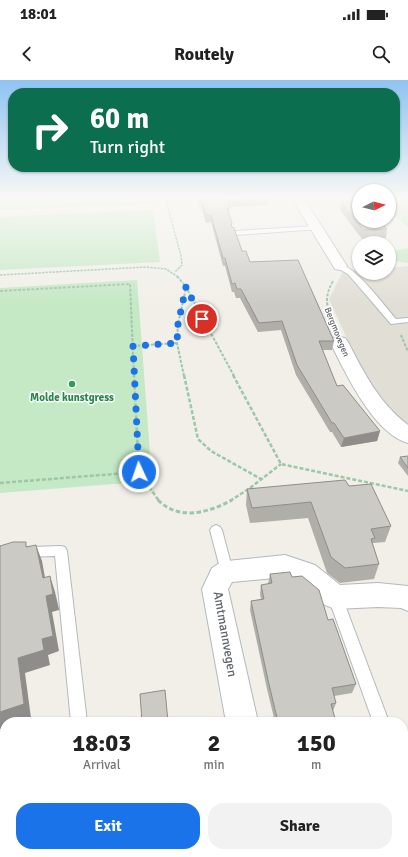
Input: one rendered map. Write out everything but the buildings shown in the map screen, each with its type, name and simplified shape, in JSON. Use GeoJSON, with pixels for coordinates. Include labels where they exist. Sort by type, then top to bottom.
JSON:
{"type":"FeatureCollection","features":[{"type":"Feature","properties":{"kind":"street"},"geometry":{"type":"LineString","coordinates":[[319,233],[340,266]]}},
{"type":"Feature","properties":{"kind":"street","name":"Bergmovegen"},"geometry":{"type":"LineString","coordinates":[[339,342],[364,391],[378,410],[408,436]]}},
{"type":"Feature","properties":{"kind":"street"},"geometry":{"type":"LineString","coordinates":[[227,572],[285,566],[306,573],[335,597],[378,595],[407,597],[408,599]]}},
{"type":"Feature","properties":{"kind":"street","name":"Amtmannvegen"},"geometry":{"type":"LineString","coordinates":[[227,572],[222,576],[215,588],[241,717]]}},
{"type":"Feature","properties":{"kind":"lane"},"geometry":{"type":"LineString","coordinates":[[340,266],[351,272],[394,322],[408,320]]}},
{"type":"Feature","properties":{"kind":"lane"},"geometry":{"type":"LineString","coordinates":[[216,530],[227,572]]}},
{"type":"Feature","properties":{"kind":"lane"},"geometry":{"type":"LineString","coordinates":[[0,553],[61,551],[78,717]]}},
{"type":"Feature","properties":{"kind":"lane"},"geometry":{"type":"LineString","coordinates":[[335,597],[380,717]]}},
{"type":"Feature","properties":{"kind":"path"},"geometry":{"type":"LineString","coordinates":[[175,233],[182,265],[175,272]]}},
{"type":"Feature","properties":{"kind":"path","name":"Bergmovegen"},"geometry":{"type":"LineString","coordinates":[[339,342],[325,302],[326,291],[340,266]]}},
{"type":"Feature","properties":{"kind":"path"},"geometry":{"type":"LineString","coordinates":[[0,276],[146,267],[164,267],[175,272],[186,287],[281,464]]}},
{"type":"Feature","properties":{"kind":"path"},"geometry":{"type":"LineString","coordinates":[[0,291],[130,284],[139,472],[151,493],[168,509],[182,513],[210,511],[237,497],[281,464],[408,491]]}},
{"type":"Feature","properties":{"kind":"path"},"geometry":{"type":"LineString","coordinates":[[186,287],[178,324],[177,343],[198,439],[211,451],[261,479]]}},
{"type":"Feature","properties":{"kind":"path"},"geometry":{"type":"LineString","coordinates":[[133,346],[177,343]]}},
{"type":"Feature","properties":{"kind":"path"},"geometry":{"type":"LineString","coordinates":[[0,483],[139,472]]}},
{"type":"Feature","properties":{"kind":"shaded area"},"geometry":{"type":"Polygon","coordinates":[[[408,266],[408,428],[397,419],[367,383],[329,299],[343,271],[352,270],[352,280],[396,280],[396,267],[408,266]]]}},
{"type":"Feature","properties":{"kind":"green space"},"geometry":{"type":"Polygon","coordinates":[[[0,233],[156,233],[160,262],[0,270],[0,233]]]}},
{"type":"Feature","properties":{"kind":"green space"},"geometry":{"type":"Polygon","coordinates":[[[408,248],[408,263],[396,261],[396,251],[408,248]]]}},
{"type":"Feature","properties":{"kind":"green space","name":"Molde kunstgress"},"geometry":{"type":"Polygon","coordinates":[[[137,280],[152,481],[0,493],[0,288],[137,280]]]}},
{"type":"Feature","properties":{"kind":"place","name":"Molde kunstgress"},"geometry":{"type":"Point","coordinates":[72,384]}},
{"type":"Feature","properties":{"kind":"route"},"geometry":{"type":"LineString","coordinates":[[139,472],[133,346],[177,343],[178,324],[186,287],[202,319]]}}]}
